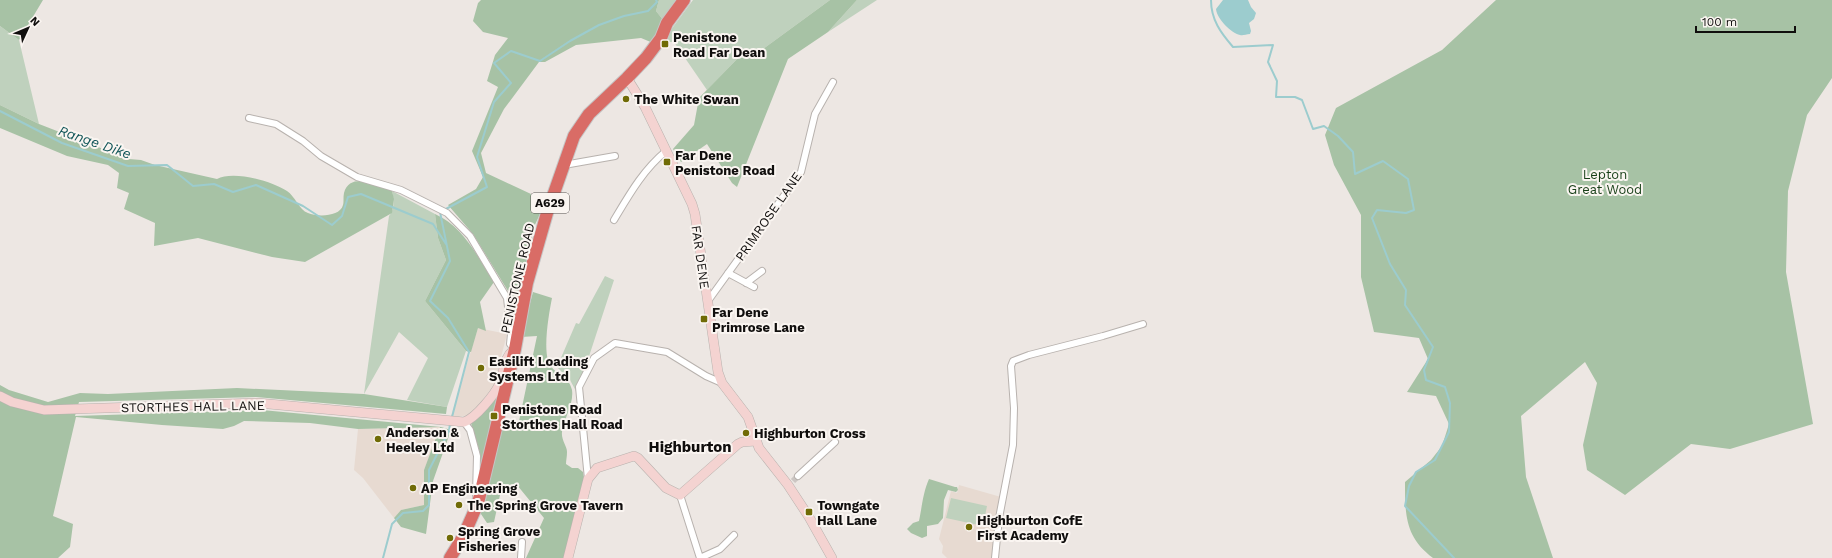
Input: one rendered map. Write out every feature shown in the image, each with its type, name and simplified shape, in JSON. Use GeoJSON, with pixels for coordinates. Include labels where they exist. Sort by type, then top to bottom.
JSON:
{"type":"FeatureCollection","features":[{"type":"Feature","properties":{"kind":"highway","name":"PENISTONE ROAD"},"geometry":{"type":"LineString","coordinates":[[450,558],[463,537],[479,500],[515,349],[527,283],[563,165],[574,136],[589,114],[627,78],[650,53],[661,38],[667,23],[684,0]]}},
{"type":"Feature","properties":{"kind":"street","name":"FAR DENE"},"geometry":{"type":"LineString","coordinates":[[627,78],[644,107],[688,194],[695,214],[708,301],[714,359],[722,383],[748,417],[756,441],[764,456],[790,483],[832,558]]}},
{"type":"Feature","properties":{"kind":"street","name":"PRIMROSE LANE"},"geometry":{"type":"LineString","coordinates":[[708,301],[801,172],[815,114],[833,82]]}},
{"type":"Feature","properties":{"kind":"street"},"geometry":{"type":"LineString","coordinates":[[249,118],[276,124],[303,141],[321,156],[357,178],[400,190],[447,213],[470,236],[507,298],[510,344],[515,349],[508,354],[497,389],[473,416],[461,422],[470,430],[477,456],[475,493],[479,500]]}},
{"type":"Feature","properties":{"kind":"street"},"geometry":{"type":"LineString","coordinates":[[614,220],[645,172],[654,161],[666,151]]}},
{"type":"Feature","properties":{"kind":"street"},"geometry":{"type":"LineString","coordinates":[[563,165],[615,156]]}},
{"type":"Feature","properties":{"kind":"street"},"geometry":{"type":"LineString","coordinates":[[746,283],[762,271]]}},
{"type":"Feature","properties":{"kind":"street"},"geometry":{"type":"LineString","coordinates":[[728,273],[754,287]]}},
{"type":"Feature","properties":{"kind":"street"},"geometry":{"type":"LineString","coordinates":[[995,558],[1000,518],[1013,445],[1014,408],[1011,366],[1013,361],[1029,355],[1103,336],[1142,324]]}},
{"type":"Feature","properties":{"kind":"street"},"geometry":{"type":"LineString","coordinates":[[568,558],[588,479],[579,386],[594,358],[616,343],[667,352],[706,376],[722,383]]}},
{"type":"Feature","properties":{"kind":"street","name":"STORTHES HALL LANE"},"geometry":{"type":"LineString","coordinates":[[0,396],[12,402],[44,410],[258,403],[461,422]]}},
{"type":"Feature","properties":{"kind":"street"},"geometry":{"type":"LineString","coordinates":[[680,495],[738,444],[742,442],[756,441]]}},
{"type":"Feature","properties":{"kind":"street"},"geometry":{"type":"LineString","coordinates":[[798,476],[835,442]]}},
{"type":"Feature","properties":{"kind":"street"},"geometry":{"type":"LineString","coordinates":[[588,479],[597,468],[634,456],[638,458],[666,488],[680,495],[700,558],[720,548],[734,535]]}},
{"type":"Feature","properties":{"kind":"street"},"geometry":{"type":"LineString","coordinates":[[521,558],[522,542]]}},
{"type":"Feature","properties":{"kind":"shaded area"},"geometry":{"type":"Polygon","coordinates":[[[478,328],[507,334],[496,383],[472,414],[450,419],[478,328]]]}},
{"type":"Feature","properties":{"kind":"shaded area"},"geometry":{"type":"Polygon","coordinates":[[[441,427],[424,470],[424,505],[401,510],[394,518],[363,478],[354,470],[358,429],[441,427]]]}},
{"type":"Feature","properties":{"kind":"shaded area","name":"Highburton CofE First Academy"},"geometry":{"type":"Polygon","coordinates":[[[959,485],[1001,497],[994,558],[947,558],[942,553],[943,546],[939,539],[951,491],[957,493],[959,485]]]}},
{"type":"Feature","properties":{"kind":"green space"},"geometry":{"type":"Polygon","coordinates":[[[0,0],[43,0],[19,40],[0,26],[0,0]]]}},
{"type":"Feature","properties":{"kind":"green space"},"geometry":{"type":"Polygon","coordinates":[[[481,0],[659,0],[656,11],[664,21],[653,43],[641,38],[576,45],[545,62],[539,62],[504,109],[481,153],[486,173],[546,201],[533,229],[514,327],[511,296],[473,234],[448,205],[476,189],[483,177],[472,151],[498,87],[487,81],[495,55],[508,38],[483,32],[473,21],[478,3],[481,0]]]}},
{"type":"Feature","properties":{"kind":"green space"},"geometry":{"type":"Polygon","coordinates":[[[659,0],[678,0],[664,21],[656,11],[659,0]]]}},
{"type":"Feature","properties":{"kind":"green space"},"geometry":{"type":"Polygon","coordinates":[[[693,0],[830,0],[763,49],[740,56],[707,90],[674,42],[662,42],[693,0]]]}},
{"type":"Feature","properties":{"kind":"green space"},"geometry":{"type":"Polygon","coordinates":[[[830,0],[857,0],[828,32],[788,59],[737,187],[732,183],[707,144],[681,162],[673,149],[694,125],[699,98],[740,56],[763,49],[830,0]]]}},
{"type":"Feature","properties":{"kind":"green space"},"geometry":{"type":"Polygon","coordinates":[[[857,0],[877,0],[828,32],[857,0]]]}},
{"type":"Feature","properties":{"kind":"green space","name":"Lepton Great Wood"},"geometry":{"type":"Polygon","coordinates":[[[1496,0],[1832,0],[1832,78],[1807,115],[1788,191],[1786,272],[1813,424],[1730,449],[1691,444],[1625,495],[1587,470],[1583,445],[1597,383],[1585,362],[1521,416],[1526,477],[1553,558],[1433,558],[1417,542],[1408,524],[1405,505],[1405,482],[1431,460],[1442,446],[1449,424],[1436,396],[1407,392],[1428,359],[1419,338],[1374,332],[1361,277],[1361,215],[1334,165],[1325,135],[1336,108],[1442,50],[1496,0]]]}},
{"type":"Feature","properties":{"kind":"green space"},"geometry":{"type":"Polygon","coordinates":[[[0,26],[19,40],[39,124],[0,105],[0,26]]]}},
{"type":"Feature","properties":{"kind":"green space"},"geometry":{"type":"Polygon","coordinates":[[[0,105],[39,124],[129,159],[141,160],[155,165],[217,179],[242,176],[262,180],[280,187],[290,193],[302,209],[312,214],[328,215],[338,212],[343,205],[344,193],[347,186],[358,181],[373,183],[392,191],[394,199],[392,213],[305,262],[272,257],[198,238],[154,246],[155,223],[124,209],[129,193],[117,188],[119,173],[108,165],[67,156],[0,128],[0,105]]]}},
{"type":"Feature","properties":{"kind":"green space"},"geometry":{"type":"Polygon","coordinates":[[[392,191],[435,214],[438,238],[446,260],[425,301],[466,351],[447,407],[407,400],[428,358],[399,332],[364,394],[389,216],[394,201],[392,191]]]}},
{"type":"Feature","properties":{"kind":"green space"},"geometry":{"type":"Polygon","coordinates":[[[435,214],[445,219],[462,234],[494,282],[480,302],[486,331],[478,328],[471,352],[466,351],[425,301],[446,260],[438,238],[435,214]]]}},
{"type":"Feature","properties":{"kind":"green space"},"geometry":{"type":"Polygon","coordinates":[[[605,276],[614,280],[577,393],[570,380],[557,367],[576,323],[579,324],[605,276]]]}},
{"type":"Feature","properties":{"kind":"green space"},"geometry":{"type":"Polygon","coordinates":[[[533,292],[552,298],[546,342],[548,359],[550,365],[568,382],[572,390],[572,400],[562,432],[562,438],[567,450],[566,464],[572,468],[578,468],[583,472],[584,478],[564,558],[526,558],[544,518],[517,485],[500,495],[494,522],[487,523],[479,511],[500,430],[518,426],[537,336],[521,337],[533,292]]]}},
{"type":"Feature","properties":{"kind":"green space"},"geometry":{"type":"Polygon","coordinates":[[[0,385],[9,390],[48,402],[80,393],[108,394],[237,388],[364,394],[447,407],[446,414],[256,397],[79,402],[75,416],[262,410],[441,427],[451,430],[433,481],[426,534],[401,527],[394,518],[401,510],[424,505],[424,470],[440,427],[358,429],[310,423],[244,421],[223,429],[76,417],[53,516],[73,524],[70,547],[58,558],[0,558],[0,385]]]}},
{"type":"Feature","properties":{"kind":"green space"},"geometry":{"type":"Polygon","coordinates":[[[500,390],[480,477],[480,453],[471,423],[500,390]]]}},
{"type":"Feature","properties":{"kind":"green space"},"geometry":{"type":"Polygon","coordinates":[[[929,479],[957,487],[958,490],[956,492],[948,490],[944,500],[943,518],[938,524],[927,526],[927,536],[922,538],[911,533],[907,529],[913,523],[919,521],[924,494],[929,479]]]}},
{"type":"Feature","properties":{"kind":"green space"},"geometry":{"type":"Polygon","coordinates":[[[951,498],[987,506],[983,526],[946,518],[951,498]]]}},
{"type":"Feature","properties":{"kind":"water"},"geometry":{"type":"Polygon","coordinates":[[[1223,0],[1248,0],[1256,13],[1254,19],[1249,23],[1251,31],[1250,34],[1236,34],[1222,21],[1216,9],[1223,0]]]}},
{"type":"Feature","properties":{"kind":"waterway"},"geometry":{"type":"LineString","coordinates":[[444,210],[487,187],[477,157],[494,102],[511,83],[494,63],[511,51],[540,61],[570,41],[599,25],[624,16],[648,11],[657,2],[656,0]]}},
{"type":"Feature","properties":{"kind":"waterway"},"geometry":{"type":"LineString","coordinates":[[1211,0],[1211,7],[1215,20],[1224,37],[1233,47],[1273,45],[1268,62],[1277,81],[1276,97],[1295,97],[1302,100],[1313,129],[1324,126],[1338,136],[1353,152],[1355,174],[1383,161],[1408,179],[1414,210],[1406,213],[1377,210],[1372,218],[1390,264],[1406,290],[1405,305],[1433,347],[1424,370],[1426,380],[1445,387],[1450,403],[1449,432],[1435,460],[1416,472],[1409,486],[1405,506],[1454,558]]}},
{"type":"Feature","properties":{"kind":"waterway","name":"Range Dike"},"geometry":{"type":"LineString","coordinates":[[0,111],[62,143],[128,166],[167,165],[193,186],[214,184],[233,192],[256,185],[303,206],[332,225],[342,216],[348,197],[361,194],[433,224],[446,244]]}},
{"type":"Feature","properties":{"kind":"waterway"},"geometry":{"type":"LineString","coordinates":[[440,212],[450,261],[430,301],[448,318],[469,352],[452,417]]}},
{"type":"Feature","properties":{"kind":"waterway"},"geometry":{"type":"LineString","coordinates":[[383,558],[392,524],[403,513],[423,511],[429,505],[429,470],[449,431],[450,424]]}},
{"type":"Feature","properties":{"kind":"tunnel"},"geometry":{"type":"LineString","coordinates":[[793,481],[798,476]]}},
{"type":"Feature","properties":{"kind":"place","name":"Penistone Road Far Dean"},"geometry":{"type":"Point","coordinates":[665,44]}},
{"type":"Feature","properties":{"kind":"place","name":"The White Swan"},"geometry":{"type":"Point","coordinates":[626,99]}},
{"type":"Feature","properties":{"kind":"place","name":"Far Dene Penistone Road"},"geometry":{"type":"Point","coordinates":[667,162]}},
{"type":"Feature","properties":{"kind":"place","name":"Far Dene Primrose Lane"},"geometry":{"type":"Point","coordinates":[704,319]}},
{"type":"Feature","properties":{"kind":"place","name":"Easilift Loading Systems Ltd"},"geometry":{"type":"Point","coordinates":[481,368]}},
{"type":"Feature","properties":{"kind":"place","name":"Penistone Road Storthes Hall Road"},"geometry":{"type":"Point","coordinates":[494,416]}},
{"type":"Feature","properties":{"kind":"place","name":"Highburton Cross"},"geometry":{"type":"Point","coordinates":[746,433]}},
{"type":"Feature","properties":{"kind":"place","name":"Anderson & Heeley Ltd"},"geometry":{"type":"Point","coordinates":[378,439]}},
{"type":"Feature","properties":{"kind":"place","name":"AP Engineering"},"geometry":{"type":"Point","coordinates":[413,488]}},
{"type":"Feature","properties":{"kind":"place","name":"The Spring Grove Tavern"},"geometry":{"type":"Point","coordinates":[459,505]}},
{"type":"Feature","properties":{"kind":"place","name":"Towngate Hall Lane"},"geometry":{"type":"Point","coordinates":[809,512]}},
{"type":"Feature","properties":{"kind":"place","name":"Highburton CofE First Academy"},"geometry":{"type":"Point","coordinates":[969,527]}},
{"type":"Feature","properties":{"kind":"place","name":"Spring Grove Fisheries"},"geometry":{"type":"Point","coordinates":[450,538]}},
{"type":"Feature","properties":{"kind":"district","name":"Highburton"},"geometry":{"type":"Point","coordinates":[690,447]}}]}
